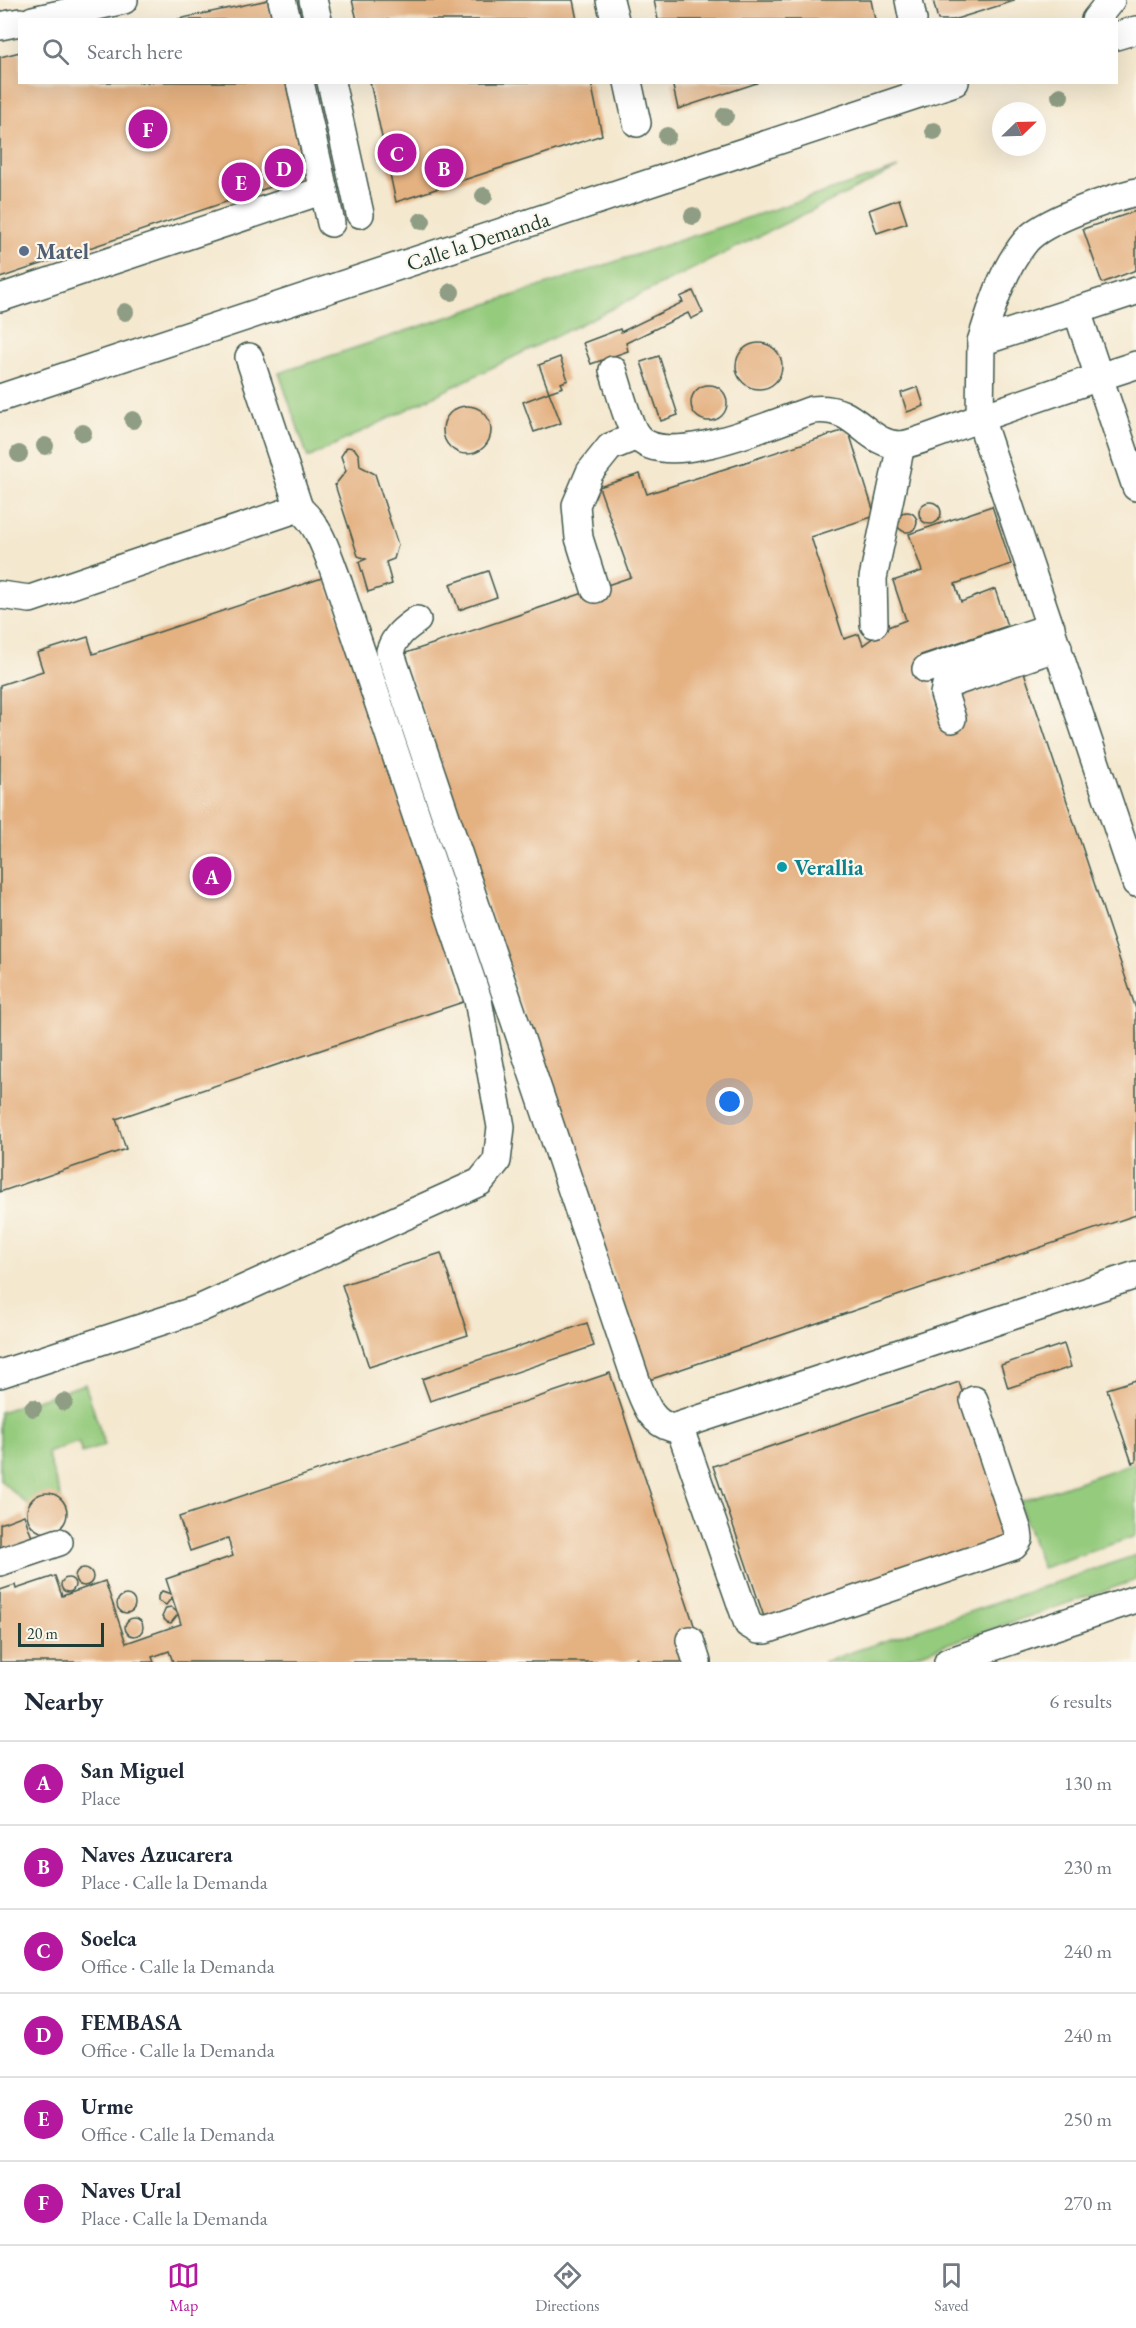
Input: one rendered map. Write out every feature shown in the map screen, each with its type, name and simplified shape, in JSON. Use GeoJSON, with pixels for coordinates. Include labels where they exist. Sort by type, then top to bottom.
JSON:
{"type":"FeatureCollection","features":[{"type":"Feature","properties":{"kind":"street"},"geometry":{"type":"LineString","coordinates":[[42,18],[124,0]]}},
{"type":"Feature","properties":{"kind":"street"},"geometry":{"type":"LineString","coordinates":[[282,0],[286,18]]}},
{"type":"Feature","properties":{"kind":"street"},"geometry":{"type":"LineString","coordinates":[[313,0],[318,18]]}},
{"type":"Feature","properties":{"kind":"street"},"geometry":{"type":"LineString","coordinates":[[610,0],[614,18]]}},
{"type":"Feature","properties":{"kind":"street"},"geometry":{"type":"LineString","coordinates":[[909,0],[913,18]]}},
{"type":"Feature","properties":{"kind":"street"},"geometry":{"type":"LineString","coordinates":[[1097,18],[1111,0]]}},
{"type":"Feature","properties":{"kind":"street"},"geometry":{"type":"LineString","coordinates":[[0,26],[18,22]]}},
{"type":"Feature","properties":{"kind":"street"},"geometry":{"type":"LineString","coordinates":[[1118,35],[1136,30]]}},
{"type":"Feature","properties":{"kind":"street"},"geometry":{"type":"LineString","coordinates":[[300,84],[331,223]]}},
{"type":"Feature","properties":{"kind":"street"},"geometry":{"type":"LineString","coordinates":[[331,84],[360,214]]}},
{"type":"Feature","properties":{"kind":"street"},"geometry":{"type":"LineString","coordinates":[[628,84],[637,123]]}},
{"type":"Feature","properties":{"kind":"street","name":"Calle la Demanda"},"geometry":{"type":"LineString","coordinates":[[0,398],[950,84]]}},
{"type":"Feature","properties":{"kind":"street"},"geometry":{"type":"LineString","coordinates":[[0,298],[324,190]]}},
{"type":"Feature","properties":{"kind":"street"},"geometry":{"type":"LineString","coordinates":[[1136,192],[1095,203],[1027,239],[1001,282],[981,342],[980,418],[1136,883]]}},
{"type":"Feature","properties":{"kind":"street"},"geometry":{"type":"LineString","coordinates":[[981,342],[1136,291]]}},
{"type":"Feature","properties":{"kind":"street"},"geometry":{"type":"LineString","coordinates":[[1077,311],[1136,487]]}},
{"type":"Feature","properties":{"kind":"street"},"geometry":{"type":"LineString","coordinates":[[0,1374],[199,1309],[480,1182],[497,1161],[501,1127],[478,1000],[332,565],[320,533],[312,520],[299,508],[249,357]]}},
{"type":"Feature","properties":{"kind":"street"},"geometry":{"type":"LineString","coordinates":[[613,370],[637,435],[655,449],[692,449],[812,410],[829,407],[848,415],[879,439],[901,445],[1136,364]]}},
{"type":"Feature","properties":{"kind":"street"},"geometry":{"type":"LineString","coordinates":[[595,589],[579,538],[576,505],[590,472],[610,447],[637,435]]}},
{"type":"Feature","properties":{"kind":"street"},"geometry":{"type":"LineString","coordinates":[[874,624],[873,578],[901,445]]}},
{"type":"Feature","properties":{"kind":"street"},"geometry":{"type":"LineString","coordinates":[[0,595],[30,599],[299,508]]}},
{"type":"Feature","properties":{"kind":"street"},"geometry":{"type":"LineString","coordinates":[[417,620],[403,629],[393,642],[390,651],[637,1383],[646,1408],[659,1425],[672,1428],[679,1426],[1135,1279]]}},
{"type":"Feature","properties":{"kind":"street"},"geometry":{"type":"LineString","coordinates":[[926,669],[1054,637]]}},
{"type":"Feature","properties":{"kind":"street"},"geometry":{"type":"LineString","coordinates":[[952,719],[944,694],[946,685],[1054,637]]}},
{"type":"Feature","properties":{"kind":"street"},"geometry":{"type":"LineString","coordinates":[[679,1426],[748,1624],[758,1630],[766,1630],[1014,1546],[1019,1539],[1018,1531],[974,1400]]}},
{"type":"Feature","properties":{"kind":"street"},"geometry":{"type":"LineString","coordinates":[[0,1562],[59,1542]]}},
{"type":"Feature","properties":{"kind":"street"},"geometry":{"type":"LineString","coordinates":[[948,1662],[1136,1599]]}},
{"type":"Feature","properties":{"kind":"green space"},"geometry":{"type":"Polygon","coordinates":[[[898,168],[308,458],[279,373],[898,168]]]}},
{"type":"Feature","properties":{"kind":"green space"},"geometry":{"type":"Polygon","coordinates":[[[85,1384],[105,1445],[82,1453],[78,1442],[47,1453],[62,1501],[56,1496],[43,1494],[29,1506],[0,1480],[0,1412],[85,1384]]]}},
{"type":"Feature","properties":{"kind":"green space"},"geometry":{"type":"Polygon","coordinates":[[[1136,1462],[1136,1536],[1042,1568],[1019,1502],[1136,1462]]]}},
{"type":"Feature","properties":{"kind":"green space"},"geometry":{"type":"Polygon","coordinates":[[[1136,1555],[1136,1580],[894,1662],[823,1662],[1136,1555]]]}},
{"type":"Feature","properties":{"kind":"building"},"geometry":{"type":"Polygon","coordinates":[[[268,0],[272,18],[183,18],[268,0]]]}},
{"type":"Feature","properties":{"kind":"building"},"geometry":{"type":"Polygon","coordinates":[[[352,0],[573,0],[577,18],[356,18],[352,0]]]}},
{"type":"Feature","properties":{"kind":"building"},"geometry":{"type":"Polygon","coordinates":[[[654,0],[871,0],[875,18],[658,18],[654,0]]]}},
{"type":"Feature","properties":{"kind":"building"},"geometry":{"type":"Polygon","coordinates":[[[933,0],[1014,0],[959,18],[938,18],[933,0]]]}},
{"type":"Feature","properties":{"kind":"building"},"geometry":{"type":"Polygon","coordinates":[[[18,52],[18,84],[286,84],[306,175],[0,278],[0,57],[18,52]]]}},
{"type":"Feature","properties":{"kind":"building"},"geometry":{"type":"Polygon","coordinates":[[[370,84],[591,84],[602,135],[396,202],[370,84]]]}},
{"type":"Feature","properties":{"kind":"building"},"geometry":{"type":"Polygon","coordinates":[[[672,84],[754,84],[678,109],[672,84]]]}},
{"type":"Feature","properties":{"kind":"building"},"geometry":{"type":"Polygon","coordinates":[[[899,199],[907,223],[877,233],[869,210],[899,199]]]}},
{"type":"Feature","properties":{"kind":"building"},"geometry":{"type":"Polygon","coordinates":[[[1136,211],[1136,270],[1102,283],[1083,229],[1136,211]]]}},
{"type":"Feature","properties":{"kind":"building"},"geometry":{"type":"Polygon","coordinates":[[[693,291],[703,313],[691,319],[688,313],[626,343],[628,351],[591,364],[583,343],[620,329],[621,332],[683,302],[680,297],[693,291]]]}},
{"type":"Feature","properties":{"kind":"building"},"geometry":{"type":"Polygon","coordinates":[[[759,343],[775,350],[782,366],[775,382],[759,389],[743,382],[736,366],[743,350],[759,343]]]}},
{"type":"Feature","properties":{"kind":"building"},"geometry":{"type":"Polygon","coordinates":[[[659,356],[678,415],[661,421],[641,362],[659,356]]]}},
{"type":"Feature","properties":{"kind":"building"},"geometry":{"type":"Polygon","coordinates":[[[560,357],[568,380],[561,383],[563,387],[549,392],[539,365],[560,357]]]}},
{"type":"Feature","properties":{"kind":"building"},"geometry":{"type":"Polygon","coordinates":[[[709,385],[722,390],[727,403],[722,416],[709,421],[696,416],[691,403],[696,390],[709,385]]]}},
{"type":"Feature","properties":{"kind":"building"},"geometry":{"type":"Polygon","coordinates":[[[918,387],[924,406],[907,412],[901,393],[918,387]]]}},
{"type":"Feature","properties":{"kind":"building"},"geometry":{"type":"Polygon","coordinates":[[[549,392],[561,423],[534,432],[523,402],[549,392]]]}},
{"type":"Feature","properties":{"kind":"building"},"geometry":{"type":"Polygon","coordinates":[[[462,406],[472,406],[487,416],[491,430],[487,444],[481,450],[472,454],[462,454],[447,444],[443,435],[443,425],[453,410],[462,406]]]}},
{"type":"Feature","properties":{"kind":"building","name":"Verallia"},"geometry":{"type":"Polygon","coordinates":[[[848,429],[875,516],[811,537],[844,639],[859,634],[863,645],[888,627],[906,620],[893,581],[922,571],[909,534],[992,506],[1011,564],[955,584],[961,602],[995,589],[1007,626],[921,655],[945,725],[955,693],[1023,669],[1136,1009],[1136,1215],[649,1380],[403,654],[631,577],[599,487],[640,474],[647,494],[848,429]]]}},
{"type":"Feature","properties":{"kind":"building"},"geometry":{"type":"Polygon","coordinates":[[[347,447],[354,448],[359,455],[360,466],[375,474],[398,545],[394,559],[386,562],[392,584],[368,592],[359,562],[366,559],[358,556],[335,485],[346,471],[341,456],[347,447]]]}},
{"type":"Feature","properties":{"kind":"building"},"geometry":{"type":"Polygon","coordinates":[[[926,502],[934,502],[941,509],[941,517],[934,524],[926,524],[919,517],[919,509],[926,502]]]}},
{"type":"Feature","properties":{"kind":"building"},"geometry":{"type":"Polygon","coordinates":[[[907,512],[914,515],[917,522],[914,529],[907,532],[900,529],[897,522],[900,515],[907,512]]]}},
{"type":"Feature","properties":{"kind":"building"},"geometry":{"type":"Polygon","coordinates":[[[488,571],[497,597],[459,610],[450,584],[488,571]]]}},
{"type":"Feature","properties":{"kind":"building"},"geometry":{"type":"Polygon","coordinates":[[[325,577],[466,1001],[116,1119],[126,1149],[0,1192],[0,685],[43,671],[37,653],[88,637],[93,654],[325,577]]]}},
{"type":"Feature","properties":{"kind":"building"},"geometry":{"type":"Polygon","coordinates":[[[441,1253],[468,1335],[369,1367],[342,1285],[441,1253]]]}},
{"type":"Feature","properties":{"kind":"building"},"geometry":{"type":"Polygon","coordinates":[[[587,1323],[594,1346],[430,1401],[422,1379],[587,1323]]]}},
{"type":"Feature","properties":{"kind":"building"},"geometry":{"type":"Polygon","coordinates":[[[1064,1344],[1071,1367],[1008,1388],[1001,1365],[1064,1344]]]}},
{"type":"Feature","properties":{"kind":"building"},"geometry":{"type":"Polygon","coordinates":[[[610,1373],[698,1637],[687,1662],[638,1662],[637,1658],[624,1662],[173,1662],[169,1651],[152,1657],[154,1662],[0,1662],[0,1590],[15,1585],[16,1589],[55,1576],[62,1596],[105,1581],[126,1643],[181,1624],[178,1614],[171,1623],[162,1617],[166,1608],[171,1607],[177,1612],[172,1597],[166,1605],[158,1601],[158,1596],[162,1591],[171,1594],[166,1579],[233,1556],[228,1538],[190,1551],[179,1517],[610,1373]]]}},
{"type":"Feature","properties":{"kind":"building"},"geometry":{"type":"Polygon","coordinates":[[[1136,1380],[1136,1462],[1132,1463],[1107,1389],[1136,1380]]]}},
{"type":"Feature","properties":{"kind":"building"},"geometry":{"type":"Polygon","coordinates":[[[959,1382],[1009,1535],[764,1617],[713,1466],[959,1382]]]}},
{"type":"Feature","properties":{"kind":"building"},"geometry":{"type":"Polygon","coordinates":[[[47,1493],[61,1499],[67,1513],[61,1527],[47,1533],[33,1527],[27,1513],[33,1499],[47,1493]]]}},
{"type":"Feature","properties":{"kind":"building"},"geometry":{"type":"Polygon","coordinates":[[[24,1515],[34,1543],[0,1554],[0,1524],[24,1515]]]}},
{"type":"Feature","properties":{"kind":"building"},"geometry":{"type":"Polygon","coordinates":[[[84,1568],[90,1571],[93,1577],[90,1583],[84,1586],[78,1583],[75,1577],[78,1571],[84,1568]]]}},
{"type":"Feature","properties":{"kind":"building"},"geometry":{"type":"Polygon","coordinates":[[[65,1578],[71,1578],[75,1585],[71,1592],[65,1592],[61,1588],[61,1582],[65,1578]]]}},
{"type":"Feature","properties":{"kind":"building"},"geometry":{"type":"Polygon","coordinates":[[[122,1595],[130,1595],[135,1600],[133,1611],[122,1613],[117,1608],[117,1600],[122,1595]]]}},
{"type":"Feature","properties":{"kind":"building"},"geometry":{"type":"Polygon","coordinates":[[[134,1618],[140,1621],[143,1627],[140,1633],[134,1636],[128,1633],[125,1627],[128,1621],[134,1618]]]}},
{"type":"Feature","properties":{"kind":"place","name":"Naves Ural"},"geometry":{"type":"Point","coordinates":[148,129]}},
{"type":"Feature","properties":{"kind":"place","name":"Soelca"},"geometry":{"type":"Point","coordinates":[397,153]}},
{"type":"Feature","properties":{"kind":"place","name":"FEMBASA"},"geometry":{"type":"Point","coordinates":[284,168]}},
{"type":"Feature","properties":{"kind":"place","name":"Naves Azucarera"},"geometry":{"type":"Point","coordinates":[444,168]}},
{"type":"Feature","properties":{"kind":"place","name":"Urme"},"geometry":{"type":"Point","coordinates":[241,182]}},
{"type":"Feature","properties":{"kind":"place","name":"Matel"},"geometry":{"type":"Point","coordinates":[24,251]}},
{"type":"Feature","properties":{"kind":"place","name":"Verallia"},"geometry":{"type":"Point","coordinates":[782,867]}},
{"type":"Feature","properties":{"kind":"place","name":"San Miguel"},"geometry":{"type":"Point","coordinates":[212,876]}}]}
